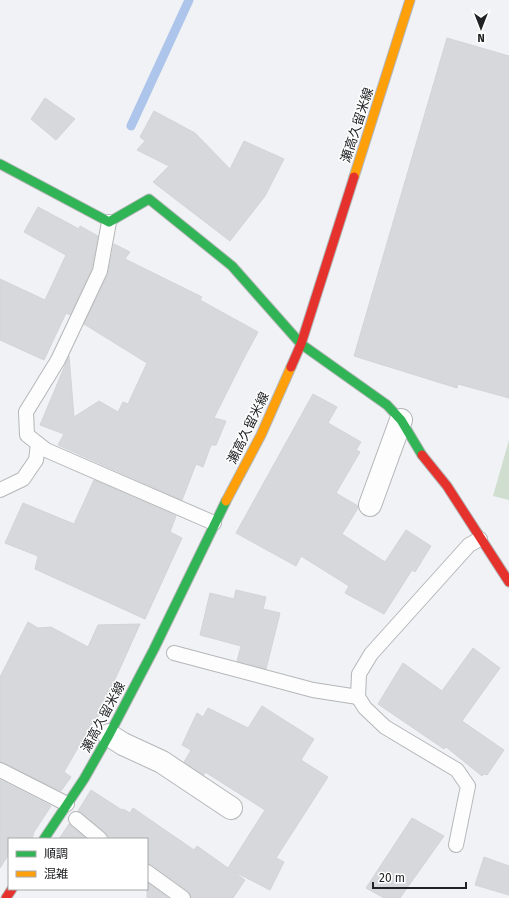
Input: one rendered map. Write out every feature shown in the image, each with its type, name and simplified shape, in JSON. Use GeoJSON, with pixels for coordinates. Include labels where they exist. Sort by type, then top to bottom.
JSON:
{"type":"FeatureCollection","features":[{"type":"Feature","properties":{"kind":"main road","name":"瀬高久留米線"},"geometry":{"type":"LineString","coordinates":[[45,838],[84,779],[109,735],[154,649],[214,523],[261,436],[301,344],[410,0]]}},
{"type":"Feature","properties":{"kind":"main road"},"geometry":{"type":"LineString","coordinates":[[0,164],[109,222],[149,199],[232,266],[301,344],[387,405],[401,420],[419,451],[447,486],[509,582]]}},
{"type":"Feature","properties":{"kind":"street"},"geometry":{"type":"LineString","coordinates":[[370,505],[401,420]]}},
{"type":"Feature","properties":{"kind":"street"},"geometry":{"type":"LineString","coordinates":[[109,735],[123,744],[162,762],[231,808]]}},
{"type":"Feature","properties":{"kind":"lane"},"geometry":{"type":"LineString","coordinates":[[109,222],[100,271],[58,360],[26,412],[27,436],[46,450],[214,523]]}},
{"type":"Feature","properties":{"kind":"lane"},"geometry":{"type":"LineString","coordinates":[[0,490],[23,479],[36,460],[38,444]]}},
{"type":"Feature","properties":{"kind":"lane"},"geometry":{"type":"LineString","coordinates":[[456,845],[468,786],[457,770],[385,727],[364,708],[358,696],[359,674],[371,654],[469,545],[480,539]]}},
{"type":"Feature","properties":{"kind":"lane"},"geometry":{"type":"LineString","coordinates":[[174,653],[313,690],[358,696]]}},
{"type":"Feature","properties":{"kind":"lane"},"geometry":{"type":"LineString","coordinates":[[0,770],[67,804]]}},
{"type":"Feature","properties":{"kind":"lane"},"geometry":{"type":"LineString","coordinates":[[76,819],[99,838]]}},
{"type":"Feature","properties":{"kind":"lane"},"geometry":{"type":"LineString","coordinates":[[148,873],[183,898]]}},
{"type":"Feature","properties":{"kind":"green space"},"geometry":{"type":"Polygon","coordinates":[[[509,440],[509,500],[493,496],[509,440]]]}},
{"type":"Feature","properties":{"kind":"building"},"geometry":{"type":"Polygon","coordinates":[[[447,38],[509,56],[509,398],[458,384],[457,388],[354,356],[447,38]]]}},
{"type":"Feature","properties":{"kind":"building"},"geometry":{"type":"Polygon","coordinates":[[[45,98],[75,119],[56,140],[31,119],[45,98]]]}},
{"type":"Feature","properties":{"kind":"building"},"geometry":{"type":"Polygon","coordinates":[[[154,111],[195,133],[230,169],[244,141],[284,159],[265,196],[230,241],[153,182],[169,166],[137,150],[145,141],[140,137],[154,111]]]}},
{"type":"Feature","properties":{"kind":"building"},"geometry":{"type":"Polygon","coordinates":[[[38,207],[79,229],[80,226],[98,236],[92,268],[70,315],[66,313],[44,360],[0,340],[0,279],[45,300],[66,255],[24,232],[38,207]]]}},
{"type":"Feature","properties":{"kind":"building"},"geometry":{"type":"Polygon","coordinates":[[[114,244],[130,252],[125,259],[202,297],[200,300],[258,332],[214,418],[226,421],[216,445],[211,445],[203,467],[196,464],[182,500],[58,445],[64,434],[40,425],[69,356],[74,417],[99,401],[118,412],[123,402],[128,404],[147,363],[84,324],[108,274],[114,244]]]}},
{"type":"Feature","properties":{"kind":"building"},"geometry":{"type":"Polygon","coordinates":[[[313,394],[337,407],[328,423],[361,442],[356,450],[360,452],[336,493],[358,506],[342,534],[385,562],[406,530],[431,546],[415,572],[412,570],[384,614],[345,593],[349,586],[301,556],[296,566],[236,533],[313,394]]]}},
{"type":"Feature","properties":{"kind":"building"},"geometry":{"type":"Polygon","coordinates":[[[94,480],[176,516],[170,532],[182,538],[145,619],[35,569],[38,556],[5,543],[23,503],[74,524],[94,480]]]}},
{"type":"Feature","properties":{"kind":"building"},"geometry":{"type":"Polygon","coordinates":[[[236,590],[266,597],[263,609],[280,613],[266,669],[237,661],[241,646],[200,635],[210,593],[234,599],[236,590]]]}},
{"type":"Feature","properties":{"kind":"building"},"geometry":{"type":"Polygon","coordinates":[[[28,622],[38,628],[51,627],[88,647],[98,625],[140,624],[97,719],[95,718],[64,772],[71,777],[61,791],[0,762],[0,677],[28,622]]]}},
{"type":"Feature","properties":{"kind":"building"},"geometry":{"type":"Polygon","coordinates":[[[473,648],[500,668],[462,721],[504,750],[487,775],[484,774],[482,776],[446,747],[444,749],[378,704],[403,663],[442,691],[473,648]]]}},
{"type":"Feature","properties":{"kind":"building"},"geometry":{"type":"Polygon","coordinates":[[[262,706],[314,739],[301,760],[328,777],[276,858],[284,862],[270,890],[231,870],[245,880],[233,898],[191,898],[188,891],[152,865],[148,864],[148,838],[108,838],[105,832],[78,811],[91,790],[122,810],[123,809],[130,813],[133,808],[194,850],[197,846],[228,868],[265,810],[205,772],[204,775],[184,762],[191,750],[182,745],[197,713],[203,717],[208,708],[248,728],[262,706]]]}},
{"type":"Feature","properties":{"kind":"building"},"geometry":{"type":"Polygon","coordinates":[[[0,780],[51,806],[34,832],[32,838],[8,838],[8,856],[0,868],[0,780]]]}},
{"type":"Feature","properties":{"kind":"building"},"geometry":{"type":"Polygon","coordinates":[[[412,818],[444,836],[400,898],[384,898],[366,888],[412,818]]]}},
{"type":"Feature","properties":{"kind":"building"},"geometry":{"type":"Polygon","coordinates":[[[69,824],[86,838],[60,838],[69,824]]]}},
{"type":"Feature","properties":{"kind":"building"},"geometry":{"type":"Polygon","coordinates":[[[484,857],[509,866],[509,895],[475,885],[484,857]]]}},
{"type":"Feature","properties":{"kind":"building"},"geometry":{"type":"Polygon","coordinates":[[[148,883],[168,898],[147,898],[148,883]]]}},
{"type":"Feature","properties":{"kind":"waterway"},"geometry":{"type":"LineString","coordinates":[[131,126],[189,0]]}},
{"type":"Feature","properties":{"kind":"traffic: fast"},"geometry":{"type":"LineString","coordinates":[[0,164],[109,222],[149,199],[232,266],[301,344],[387,405],[401,420],[422,455]]}},
{"type":"Feature","properties":{"kind":"traffic: fast"},"geometry":{"type":"LineString","coordinates":[[45,838],[84,779],[109,735],[154,649],[226,501]]}},
{"type":"Feature","properties":{"kind":"traffic: slow"},"geometry":{"type":"LineString","coordinates":[[354,177],[410,0]]}},
{"type":"Feature","properties":{"kind":"traffic: slow"},"geometry":{"type":"LineString","coordinates":[[226,501],[261,435],[291,367]]}},
{"type":"Feature","properties":{"kind":"traffic: jam"},"geometry":{"type":"LineString","coordinates":[[291,367],[301,344],[354,177]]}},
{"type":"Feature","properties":{"kind":"traffic: jam"},"geometry":{"type":"LineString","coordinates":[[422,455],[447,486],[509,582]]}},
{"type":"Feature","properties":{"kind":"traffic: jam"},"geometry":{"type":"LineString","coordinates":[[6,898],[11,890]]}}]}
